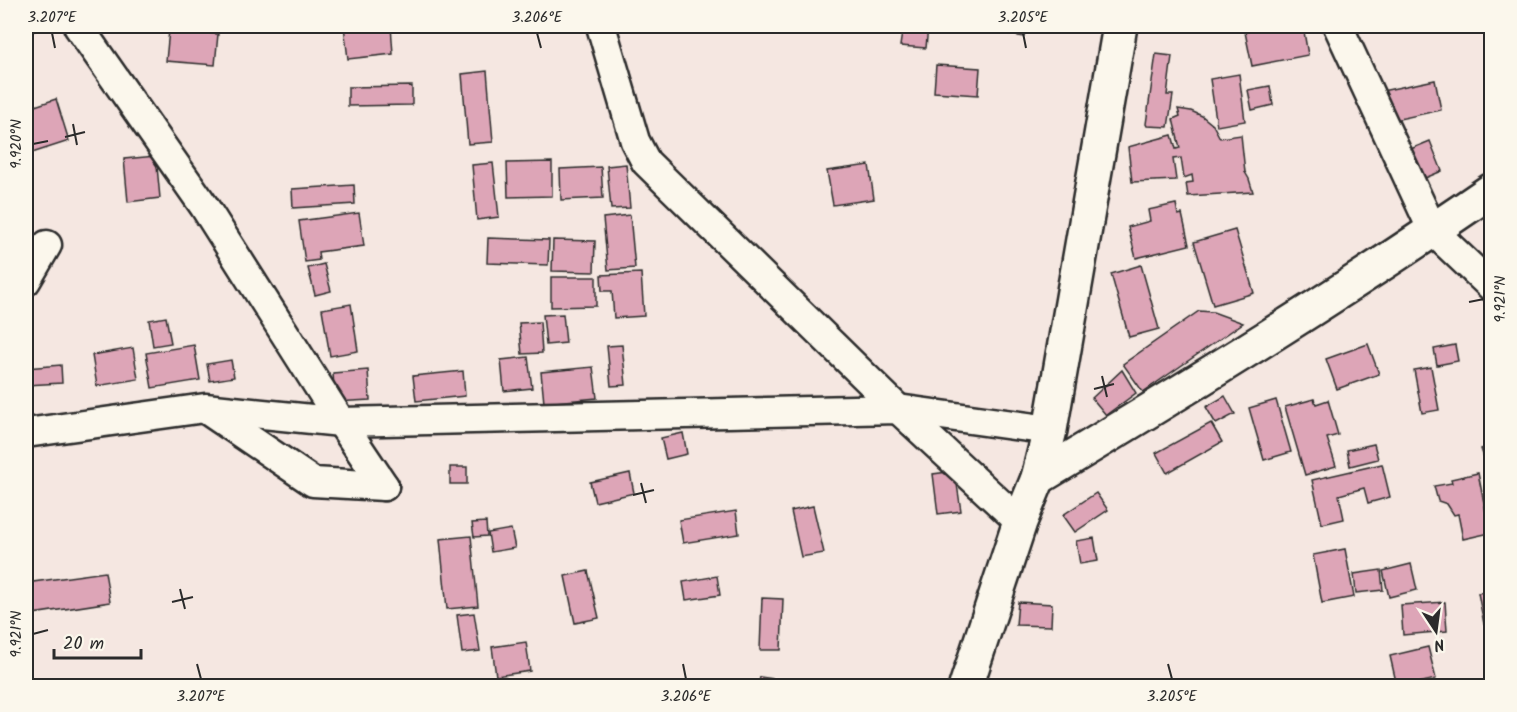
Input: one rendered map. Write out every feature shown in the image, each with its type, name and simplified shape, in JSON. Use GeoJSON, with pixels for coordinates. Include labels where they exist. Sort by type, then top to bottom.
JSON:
{"type":"FeatureCollection","features":[{"type":"Feature","properties":{"kind":"main road"},"geometry":{"type":"LineString","coordinates":[[966,687],[1020,522],[1038,478],[1050,430],[1120,26]]}},
{"type":"Feature","properties":{"kind":"main road"},"geometry":{"type":"LineString","coordinates":[[1038,478],[1197,382],[1433,231],[1491,190]]}},
{"type":"Feature","properties":{"kind":"street"},"geometry":{"type":"LineString","coordinates":[[78,26],[204,207],[340,422],[384,486],[313,482],[205,408]]}},
{"type":"Feature","properties":{"kind":"street"},"geometry":{"type":"LineString","coordinates":[[601,26],[635,141],[646,162],[898,409],[1020,522]]}},
{"type":"Feature","properties":{"kind":"street"},"geometry":{"type":"LineString","coordinates":[[1338,26],[1433,231],[1491,287]]}},
{"type":"Feature","properties":{"kind":"street"},"geometry":{"type":"LineString","coordinates":[[26,280],[47,245]]}},
{"type":"Feature","properties":{"kind":"street"},"geometry":{"type":"LineString","coordinates":[[26,433],[205,408],[340,422],[898,409],[1050,430]]}},
{"type":"Feature","properties":{"kind":"building"},"geometry":{"type":"Polygon","coordinates":[[[26,26],[41,26],[42,27],[26,35],[26,26]]]}},
{"type":"Feature","properties":{"kind":"building"},"geometry":{"type":"Polygon","coordinates":[[[344,26],[391,26],[393,54],[348,59],[344,26]]]}},
{"type":"Feature","properties":{"kind":"building"},"geometry":{"type":"Polygon","coordinates":[[[752,26],[752,27],[692,27],[752,26]]]}},
{"type":"Feature","properties":{"kind":"building"},"geometry":{"type":"Polygon","coordinates":[[[903,26],[928,26],[926,48],[900,46],[903,26]]]}},
{"type":"Feature","properties":{"kind":"building"},"geometry":{"type":"Polygon","coordinates":[[[996,26],[1026,26],[1024,37],[995,32],[996,26]]]}},
{"type":"Feature","properties":{"kind":"building"},"geometry":{"type":"Polygon","coordinates":[[[1279,26],[1303,26],[1308,55],[1252,66],[1245,32],[1279,26]]]}},
{"type":"Feature","properties":{"kind":"building"},"geometry":{"type":"Polygon","coordinates":[[[169,30],[218,34],[215,65],[166,61],[169,30]]]}},
{"type":"Feature","properties":{"kind":"building"},"geometry":{"type":"Polygon","coordinates":[[[1156,54],[1172,56],[1167,95],[1173,95],[1168,127],[1147,126],[1146,124],[1156,54]]]}},
{"type":"Feature","properties":{"kind":"building"},"geometry":{"type":"Polygon","coordinates":[[[936,65],[980,68],[978,95],[934,92],[936,65]]]}},
{"type":"Feature","properties":{"kind":"building"},"geometry":{"type":"Polygon","coordinates":[[[487,71],[493,142],[468,144],[462,74],[487,71]]]}},
{"type":"Feature","properties":{"kind":"building"},"geometry":{"type":"Polygon","coordinates":[[[1239,74],[1245,121],[1217,126],[1210,79],[1239,74]]]}},
{"type":"Feature","properties":{"kind":"building"},"geometry":{"type":"Polygon","coordinates":[[[1435,80],[1441,110],[1399,119],[1400,130],[1382,91],[1435,80]]]}},
{"type":"Feature","properties":{"kind":"building"},"geometry":{"type":"Polygon","coordinates":[[[412,86],[412,105],[348,106],[348,87],[412,86]]]}},
{"type":"Feature","properties":{"kind":"building"},"geometry":{"type":"Polygon","coordinates":[[[1270,86],[1273,105],[1252,110],[1248,90],[1270,86]]]}},
{"type":"Feature","properties":{"kind":"building"},"geometry":{"type":"Polygon","coordinates":[[[56,99],[69,141],[26,155],[26,109],[56,99]]]}},
{"type":"Feature","properties":{"kind":"building"},"geometry":{"type":"Polygon","coordinates":[[[1178,109],[1202,116],[1213,125],[1220,138],[1241,135],[1245,172],[1253,192],[1188,196],[1186,183],[1193,182],[1192,175],[1184,178],[1181,158],[1173,159],[1176,180],[1132,182],[1128,147],[1172,135],[1176,149],[1180,148],[1173,119],[1180,116],[1178,109]]]}},
{"type":"Feature","properties":{"kind":"building"},"geometry":{"type":"Polygon","coordinates":[[[1430,141],[1442,171],[1413,183],[1401,153],[1430,141]]]}},
{"type":"Feature","properties":{"kind":"building"},"geometry":{"type":"Polygon","coordinates":[[[156,156],[160,198],[128,202],[124,159],[156,156]]]}},
{"type":"Feature","properties":{"kind":"building"},"geometry":{"type":"Polygon","coordinates":[[[552,162],[552,196],[508,197],[507,163],[552,162]]]}},
{"type":"Feature","properties":{"kind":"building"},"geometry":{"type":"Polygon","coordinates":[[[493,163],[499,217],[477,220],[472,165],[493,163]]]}},
{"type":"Feature","properties":{"kind":"building"},"geometry":{"type":"Polygon","coordinates":[[[626,164],[630,208],[611,209],[607,166],[626,164]]]}},
{"type":"Feature","properties":{"kind":"building"},"geometry":{"type":"Polygon","coordinates":[[[869,165],[874,199],[833,205],[827,171],[869,165]]]}},
{"type":"Feature","properties":{"kind":"building"},"geometry":{"type":"Polygon","coordinates":[[[601,167],[603,198],[561,200],[560,169],[601,167]]]}},
{"type":"Feature","properties":{"kind":"building"},"geometry":{"type":"Polygon","coordinates":[[[354,185],[355,204],[293,208],[292,189],[354,185]]]}},
{"type":"Feature","properties":{"kind":"building"},"geometry":{"type":"Polygon","coordinates":[[[1176,204],[1178,215],[1182,214],[1189,245],[1136,258],[1128,227],[1150,221],[1148,210],[1176,204]]]}},
{"type":"Feature","properties":{"kind":"building"},"geometry":{"type":"Polygon","coordinates":[[[359,213],[364,246],[318,252],[319,260],[305,262],[299,221],[359,213]]]}},
{"type":"Feature","properties":{"kind":"building"},"geometry":{"type":"Polygon","coordinates":[[[630,215],[635,268],[608,270],[603,218],[630,215]]]}},
{"type":"Feature","properties":{"kind":"building"},"geometry":{"type":"Polygon","coordinates":[[[1235,230],[1254,293],[1213,305],[1194,242],[1235,230]]]}},
{"type":"Feature","properties":{"kind":"building"},"geometry":{"type":"Polygon","coordinates":[[[488,238],[549,240],[548,265],[487,263],[488,238]]]}},
{"type":"Feature","properties":{"kind":"building"},"geometry":{"type":"Polygon","coordinates":[[[553,240],[595,241],[594,272],[552,271],[553,240]]]}},
{"type":"Feature","properties":{"kind":"building"},"geometry":{"type":"Polygon","coordinates":[[[324,264],[331,291],[315,295],[308,268],[324,264]]]}},
{"type":"Feature","properties":{"kind":"building"},"geometry":{"type":"Polygon","coordinates":[[[1141,265],[1159,329],[1129,337],[1111,274],[1141,265]]]}},
{"type":"Feature","properties":{"kind":"building"},"geometry":{"type":"Polygon","coordinates":[[[641,273],[644,316],[614,318],[612,291],[602,291],[601,275],[641,273]]]}},
{"type":"Feature","properties":{"kind":"building"},"geometry":{"type":"Polygon","coordinates":[[[551,277],[596,277],[596,306],[551,307],[551,277]]]}},
{"type":"Feature","properties":{"kind":"building"},"geometry":{"type":"Polygon","coordinates":[[[351,304],[358,351],[330,356],[322,309],[351,304]]]}},
{"type":"Feature","properties":{"kind":"building"},"geometry":{"type":"Polygon","coordinates":[[[1199,311],[1213,312],[1243,323],[1143,392],[1123,364],[1199,311]]]}},
{"type":"Feature","properties":{"kind":"building"},"geometry":{"type":"Polygon","coordinates":[[[563,314],[566,343],[546,345],[543,315],[563,314]]]}},
{"type":"Feature","properties":{"kind":"building"},"geometry":{"type":"Polygon","coordinates":[[[166,317],[171,343],[153,346],[149,320],[166,317]]]}},
{"type":"Feature","properties":{"kind":"building"},"geometry":{"type":"Polygon","coordinates":[[[540,322],[542,353],[522,354],[519,323],[540,322]]]}},
{"type":"Feature","properties":{"kind":"building"},"geometry":{"type":"Polygon","coordinates":[[[1368,344],[1379,374],[1337,389],[1326,359],[1368,344]]]}},
{"type":"Feature","properties":{"kind":"building"},"geometry":{"type":"Polygon","coordinates":[[[194,345],[200,380],[152,388],[146,353],[194,345]]]}},
{"type":"Feature","properties":{"kind":"building"},"geometry":{"type":"Polygon","coordinates":[[[622,345],[626,385],[611,386],[607,346],[622,345]]]}},
{"type":"Feature","properties":{"kind":"building"},"geometry":{"type":"Polygon","coordinates":[[[1455,345],[1458,361],[1437,365],[1434,349],[1455,345]]]}},
{"type":"Feature","properties":{"kind":"building"},"geometry":{"type":"Polygon","coordinates":[[[133,348],[138,379],[97,386],[92,355],[133,348]]]}},
{"type":"Feature","properties":{"kind":"building"},"geometry":{"type":"Polygon","coordinates":[[[528,357],[532,388],[504,391],[501,360],[528,357]]]}},
{"type":"Feature","properties":{"kind":"building"},"geometry":{"type":"Polygon","coordinates":[[[231,360],[234,377],[210,381],[207,364],[231,360]]]}},
{"type":"Feature","properties":{"kind":"building"},"geometry":{"type":"Polygon","coordinates":[[[61,365],[62,383],[26,385],[26,368],[61,365]]]}},
{"type":"Feature","properties":{"kind":"building"},"geometry":{"type":"Polygon","coordinates":[[[593,367],[597,398],[544,403],[541,372],[593,367]]]}},
{"type":"Feature","properties":{"kind":"building"},"geometry":{"type":"Polygon","coordinates":[[[1431,367],[1439,410],[1422,413],[1414,370],[1431,367]]]}},
{"type":"Feature","properties":{"kind":"building"},"geometry":{"type":"Polygon","coordinates":[[[368,370],[370,400],[335,402],[333,373],[368,370]]]}},
{"type":"Feature","properties":{"kind":"building"},"geometry":{"type":"Polygon","coordinates":[[[1122,370],[1136,393],[1106,415],[1092,398],[1122,370]]]}},
{"type":"Feature","properties":{"kind":"building"},"geometry":{"type":"Polygon","coordinates":[[[463,371],[465,396],[416,401],[413,376],[463,371]]]}},
{"type":"Feature","properties":{"kind":"building"},"geometry":{"type":"Polygon","coordinates":[[[1225,396],[1235,414],[1216,424],[1206,407],[1225,396]]]}},
{"type":"Feature","properties":{"kind":"building"},"geometry":{"type":"Polygon","coordinates":[[[1314,399],[1316,404],[1328,400],[1338,435],[1327,438],[1336,466],[1305,475],[1285,407],[1314,399]]]}},
{"type":"Feature","properties":{"kind":"building"},"geometry":{"type":"Polygon","coordinates":[[[1276,400],[1291,452],[1264,460],[1249,408],[1276,400]]]}},
{"type":"Feature","properties":{"kind":"building"},"geometry":{"type":"Polygon","coordinates":[[[1211,423],[1222,442],[1167,473],[1156,453],[1211,423]]]}},
{"type":"Feature","properties":{"kind":"building"},"geometry":{"type":"Polygon","coordinates":[[[683,433],[687,454],[666,459],[661,438],[683,433]]]}},
{"type":"Feature","properties":{"kind":"building"},"geometry":{"type":"Polygon","coordinates":[[[1374,444],[1378,459],[1350,466],[1347,450],[1374,444]]]}},
{"type":"Feature","properties":{"kind":"building"},"geometry":{"type":"Polygon","coordinates":[[[1492,445],[1492,477],[1491,477],[1481,449],[1492,445]]]}},
{"type":"Feature","properties":{"kind":"building"},"geometry":{"type":"Polygon","coordinates":[[[1382,464],[1390,497],[1368,503],[1364,488],[1339,495],[1344,519],[1322,524],[1312,480],[1382,464]]]}},
{"type":"Feature","properties":{"kind":"building"},"geometry":{"type":"Polygon","coordinates":[[[450,467],[467,467],[467,484],[450,484],[450,467]]]}},
{"type":"Feature","properties":{"kind":"building"},"geometry":{"type":"Polygon","coordinates":[[[955,471],[961,511],[938,514],[933,474],[955,471]]]}},
{"type":"Feature","properties":{"kind":"building"},"geometry":{"type":"Polygon","coordinates":[[[630,473],[634,493],[595,502],[590,482],[630,473]]]}},
{"type":"Feature","properties":{"kind":"building"},"geometry":{"type":"Polygon","coordinates":[[[1478,473],[1490,533],[1463,539],[1458,514],[1454,515],[1447,504],[1438,501],[1434,486],[1452,483],[1451,479],[1478,473]]]}},
{"type":"Feature","properties":{"kind":"building"},"geometry":{"type":"Polygon","coordinates":[[[1492,484],[1492,508],[1485,485],[1492,484]]]}},
{"type":"Feature","properties":{"kind":"building"},"geometry":{"type":"Polygon","coordinates":[[[1096,493],[1108,510],[1075,532],[1063,515],[1096,493]]]}},
{"type":"Feature","properties":{"kind":"building"},"geometry":{"type":"Polygon","coordinates":[[[813,506],[824,553],[801,557],[791,511],[813,506]]]}},
{"type":"Feature","properties":{"kind":"building"},"geometry":{"type":"Polygon","coordinates":[[[736,511],[739,534],[683,543],[679,520],[736,511]]]}},
{"type":"Feature","properties":{"kind":"building"},"geometry":{"type":"Polygon","coordinates":[[[486,522],[487,536],[474,537],[472,523],[486,522]]]}},
{"type":"Feature","properties":{"kind":"building"},"geometry":{"type":"Polygon","coordinates":[[[511,529],[515,548],[491,552],[488,533],[511,529]]]}},
{"type":"Feature","properties":{"kind":"building"},"geometry":{"type":"Polygon","coordinates":[[[471,536],[478,606],[447,609],[440,539],[471,536]]]}},
{"type":"Feature","properties":{"kind":"building"},"geometry":{"type":"Polygon","coordinates":[[[1094,538],[1098,561],[1080,564],[1076,541],[1094,538]]]}},
{"type":"Feature","properties":{"kind":"building"},"geometry":{"type":"Polygon","coordinates":[[[1345,549],[1354,597],[1322,603],[1313,555],[1345,549]]]}},
{"type":"Feature","properties":{"kind":"building"},"geometry":{"type":"Polygon","coordinates":[[[1411,564],[1417,590],[1389,597],[1383,571],[1411,564]]]}},
{"type":"Feature","properties":{"kind":"building"},"geometry":{"type":"Polygon","coordinates":[[[1381,570],[1383,590],[1356,593],[1354,574],[1381,570]]]}},
{"type":"Feature","properties":{"kind":"building"},"geometry":{"type":"Polygon","coordinates":[[[588,571],[599,618],[575,623],[565,576],[588,571]]]}},
{"type":"Feature","properties":{"kind":"building"},"geometry":{"type":"Polygon","coordinates":[[[105,572],[110,602],[26,615],[26,583],[105,572]]]}},
{"type":"Feature","properties":{"kind":"building"},"geometry":{"type":"Polygon","coordinates":[[[717,576],[720,595],[686,600],[683,582],[717,576]]]}},
{"type":"Feature","properties":{"kind":"building"},"geometry":{"type":"Polygon","coordinates":[[[1492,591],[1492,622],[1484,624],[1478,593],[1492,591]]]}},
{"type":"Feature","properties":{"kind":"building"},"geometry":{"type":"Polygon","coordinates":[[[762,598],[783,599],[781,650],[760,650],[762,598]]]}},
{"type":"Feature","properties":{"kind":"building"},"geometry":{"type":"Polygon","coordinates":[[[1018,602],[1052,604],[1051,626],[1016,625],[1018,602]]]}},
{"type":"Feature","properties":{"kind":"building"},"geometry":{"type":"Polygon","coordinates":[[[1445,602],[1447,631],[1403,635],[1401,605],[1445,602]]]}},
{"type":"Feature","properties":{"kind":"building"},"geometry":{"type":"Polygon","coordinates":[[[474,613],[480,651],[462,653],[457,615],[474,613]]]}},
{"type":"Feature","properties":{"kind":"building"},"geometry":{"type":"Polygon","coordinates":[[[526,642],[530,671],[496,676],[492,647],[526,642]]]}},
{"type":"Feature","properties":{"kind":"building"},"geometry":{"type":"Polygon","coordinates":[[[1428,647],[1436,679],[1397,686],[1390,656],[1428,647]]]}},
{"type":"Feature","properties":{"kind":"building"},"geometry":{"type":"Polygon","coordinates":[[[760,677],[823,686],[758,686],[760,677]]]}}]}
